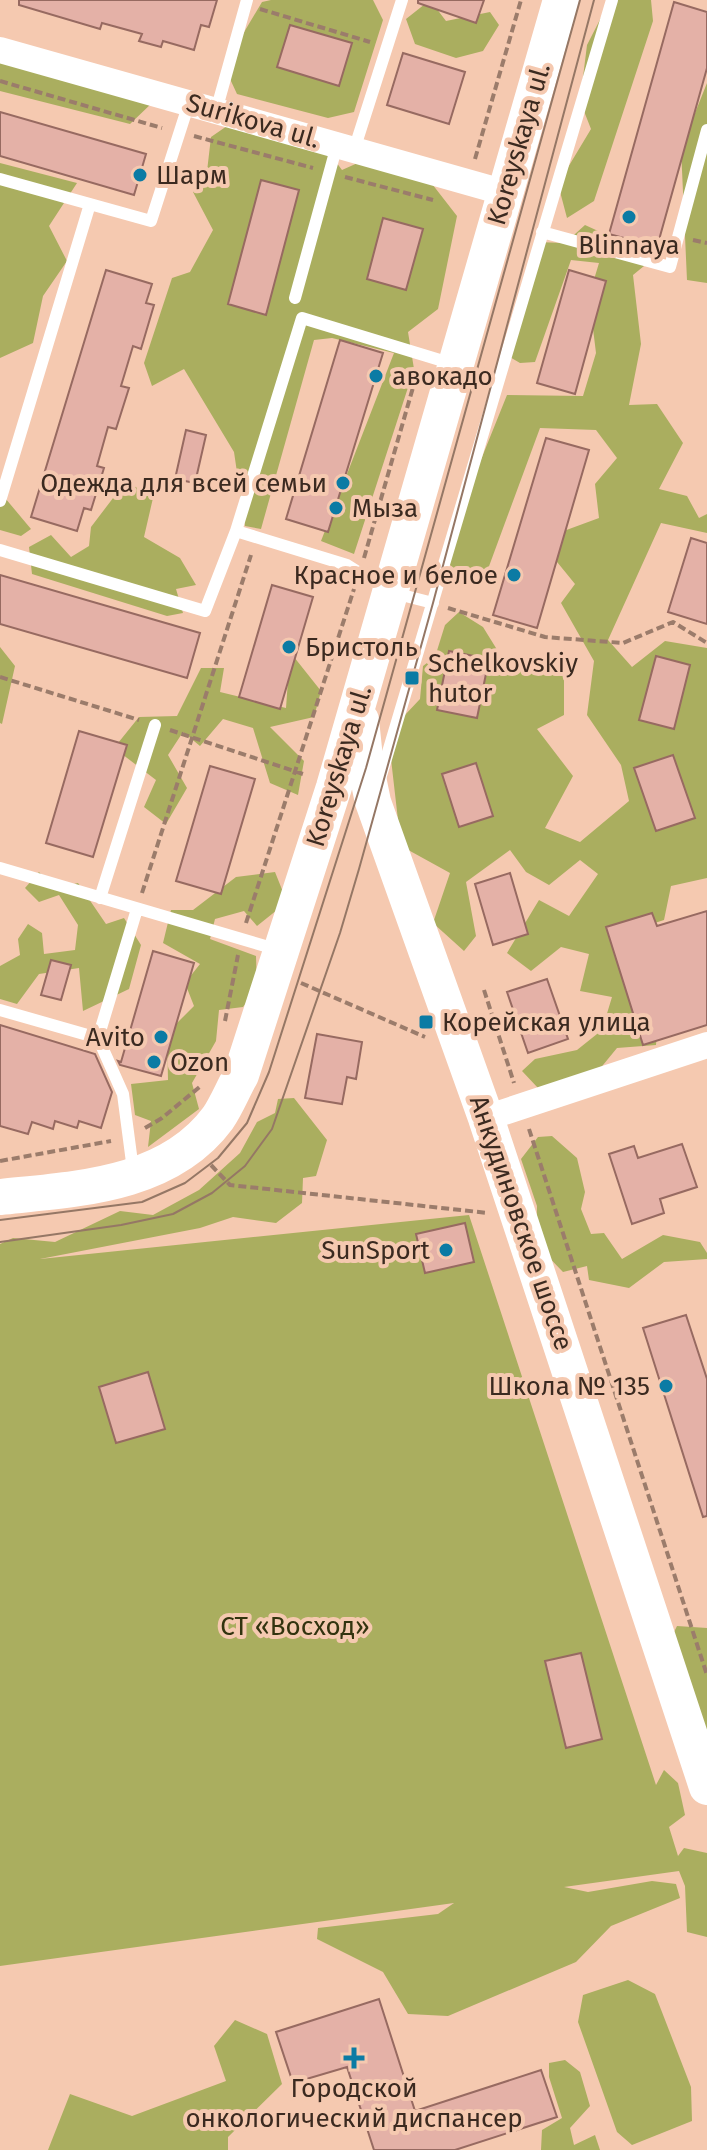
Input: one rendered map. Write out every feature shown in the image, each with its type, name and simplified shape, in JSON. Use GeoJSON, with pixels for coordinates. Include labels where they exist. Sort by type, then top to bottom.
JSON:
{"type":"FeatureCollection","features":[{"type":"Feature","properties":{"kind":"street","name":"Koreyskaya ul."},"geometry":{"type":"LineString","coordinates":[[0,1197],[80,1188],[134,1177],[189,1147],[218,1118],[241,1075],[359,703],[390,592],[439,359],[489,188],[561,0]]}},
{"type":"Feature","properties":{"kind":"street","name":"Surikova ul."},"geometry":{"type":"LineString","coordinates":[[0,50],[489,188]]}},
{"type":"Feature","properties":{"kind":"street","name":"Анкудиновское шоссе"},"geometry":{"type":"LineString","coordinates":[[359,703],[373,802],[486,1118],[707,1787]]}},
{"type":"Feature","properties":{"kind":"street"},"geometry":{"type":"LineString","coordinates":[[321,829],[350,817],[366,823],[389,845]]}},
{"type":"Feature","properties":{"kind":"street"},"geometry":{"type":"LineString","coordinates":[[486,1118],[707,1045]]}},
{"type":"Feature","properties":{"kind":"lane"},"geometry":{"type":"LineString","coordinates":[[295,298],[329,173],[346,147],[387,47],[402,0]]}},
{"type":"Feature","properties":{"kind":"lane"},"geometry":{"type":"LineString","coordinates":[[373,802],[612,0]]}},
{"type":"Feature","properties":{"kind":"lane"},"geometry":{"type":"LineString","coordinates":[[216,111],[246,2]]}},
{"type":"Feature","properties":{"kind":"lane"},"geometry":{"type":"LineString","coordinates":[[0,179],[151,221],[189,103]]}},
{"type":"Feature","properties":{"kind":"lane"},"geometry":{"type":"LineString","coordinates":[[542,232],[670,267],[707,130]]}},
{"type":"Feature","properties":{"kind":"lane"},"geometry":{"type":"LineString","coordinates":[[0,501],[90,204]]}},
{"type":"Feature","properties":{"kind":"lane"},"geometry":{"type":"LineString","coordinates":[[0,550],[205,611],[236,531],[302,318],[439,359]]}},
{"type":"Feature","properties":{"kind":"lane"},"geometry":{"type":"LineString","coordinates":[[236,531],[347,565],[390,592],[433,603]]}},
{"type":"Feature","properties":{"kind":"lane"},"geometry":{"type":"LineString","coordinates":[[100,898],[155,725]]}},
{"type":"Feature","properties":{"kind":"lane"},"geometry":{"type":"LineString","coordinates":[[0,868],[241,939],[279,961]]}},
{"type":"Feature","properties":{"kind":"lane"},"geometry":{"type":"LineString","coordinates":[[134,1177],[123,1094],[98,1038],[137,909]]}},
{"type":"Feature","properties":{"kind":"lane"},"geometry":{"type":"LineString","coordinates":[[0,1010],[98,1038]]}},
{"type":"Feature","properties":{"kind":"path"},"geometry":{"type":"LineString","coordinates":[[489,188],[475,154],[521,0]]}},
{"type":"Feature","properties":{"kind":"path"},"geometry":{"type":"LineString","coordinates":[[246,2],[387,47]]}},
{"type":"Feature","properties":{"kind":"path"},"geometry":{"type":"LineString","coordinates":[[0,81],[442,203]]}},
{"type":"Feature","properties":{"kind":"path"},"geometry":{"type":"LineString","coordinates":[[224,1028],[241,939],[359,572],[439,359]]}},
{"type":"Feature","properties":{"kind":"path"},"geometry":{"type":"LineString","coordinates":[[137,909],[257,537]]}},
{"type":"Feature","properties":{"kind":"path"},"geometry":{"type":"LineString","coordinates":[[433,603],[545,637],[623,643],[673,622],[707,643]]}},
{"type":"Feature","properties":{"kind":"path"},"geometry":{"type":"LineString","coordinates":[[279,961],[427,1038]]}},
{"type":"Feature","properties":{"kind":"path"},"geometry":{"type":"LineString","coordinates":[[484,990],[707,1675]]}},
{"type":"Feature","properties":{"kind":"path"},"geometry":{"type":"LineString","coordinates":[[0,1161],[129,1138],[162,1118],[203,1085]]}},
{"type":"Feature","properties":{"kind":"path"},"geometry":{"type":"LineString","coordinates":[[162,1118],[230,1185],[498,1214]]}},
{"type":"Feature","properties":{"kind":"green space"},"geometry":{"type":"Polygon","coordinates":[[[373,0],[383,20],[354,112],[328,118],[237,94],[224,66],[262,2],[373,0]]]}},
{"type":"Feature","properties":{"kind":"green space"},"geometry":{"type":"Polygon","coordinates":[[[430,0],[446,21],[490,12],[499,25],[483,51],[456,58],[415,44],[406,19],[430,0]]]}},
{"type":"Feature","properties":{"kind":"green space"},"geometry":{"type":"Polygon","coordinates":[[[610,0],[651,0],[653,21],[594,201],[567,218],[558,184],[591,129],[580,101],[587,45],[610,0]]]}},
{"type":"Feature","properties":{"kind":"green space"},"geometry":{"type":"Polygon","coordinates":[[[0,46],[153,102],[130,124],[0,91],[0,46]]]}},
{"type":"Feature","properties":{"kind":"green space"},"geometry":{"type":"Polygon","coordinates":[[[707,83],[707,283],[687,280],[681,148],[707,83]]]}},
{"type":"Feature","properties":{"kind":"green space"},"geometry":{"type":"Polygon","coordinates":[[[240,117],[310,127],[342,170],[380,153],[415,162],[457,216],[438,309],[408,332],[414,369],[354,554],[321,541],[394,353],[332,338],[314,340],[261,529],[245,526],[234,452],[184,369],[152,386],[144,363],[172,278],[190,272],[213,230],[193,192],[206,180],[211,137],[240,117]]]}},
{"type":"Feature","properties":{"kind":"green space"},"geometry":{"type":"Polygon","coordinates":[[[0,163],[77,183],[49,226],[67,261],[43,296],[33,343],[0,358],[0,163]]]}},
{"type":"Feature","properties":{"kind":"green space"},"geometry":{"type":"Polygon","coordinates":[[[585,225],[655,257],[633,275],[641,344],[629,405],[657,404],[683,443],[659,489],[687,496],[699,518],[707,514],[707,533],[661,523],[608,640],[632,667],[665,641],[707,648],[707,878],[671,886],[664,920],[627,932],[660,997],[656,1045],[617,1048],[594,1076],[538,1088],[522,1071],[535,1059],[577,1050],[602,1030],[612,997],[580,991],[589,954],[561,947],[531,971],[507,953],[539,900],[569,916],[598,874],[580,860],[549,885],[526,872],[510,850],[466,882],[476,936],[464,951],[433,923],[450,873],[401,846],[388,733],[420,699],[423,666],[435,657],[445,625],[459,612],[483,627],[509,669],[526,660],[564,670],[564,715],[537,729],[573,776],[545,828],[580,842],[629,801],[621,765],[587,715],[594,661],[561,603],[575,584],[553,557],[561,532],[599,518],[595,484],[617,458],[596,430],[540,428],[488,569],[466,576],[441,559],[507,395],[583,396],[596,353],[589,296],[599,263],[571,260],[535,362],[520,363],[503,353],[535,242],[565,243],[585,225]]]}},
{"type":"Feature","properties":{"kind":"green space"},"geometry":{"type":"Polygon","coordinates":[[[126,481],[153,498],[144,537],[180,558],[196,585],[176,589],[183,613],[167,616],[32,574],[29,547],[51,535],[71,557],[89,546],[91,527],[126,481]]]}},
{"type":"Feature","properties":{"kind":"green space"},"geometry":{"type":"Polygon","coordinates":[[[0,492],[31,529],[21,536],[0,530],[0,492]]]}},
{"type":"Feature","properties":{"kind":"green space"},"geometry":{"type":"Polygon","coordinates":[[[0,647],[15,666],[2,724],[0,723],[0,647]]]}},
{"type":"Feature","properties":{"kind":"green space"},"geometry":{"type":"Polygon","coordinates":[[[290,652],[321,691],[314,717],[270,727],[304,761],[298,795],[270,783],[253,728],[223,719],[200,746],[183,732],[168,755],[187,788],[166,824],[144,807],[156,780],[114,748],[139,717],[177,716],[201,668],[224,668],[220,692],[286,708],[290,652]]]}},
{"type":"Feature","properties":{"kind":"green space"},"geometry":{"type":"Polygon","coordinates":[[[39,872],[54,889],[78,883],[106,924],[124,918],[141,945],[129,989],[83,1011],[79,968],[39,974],[17,1004],[0,999],[0,966],[20,955],[18,939],[28,924],[42,933],[44,954],[75,950],[78,925],[59,895],[39,902],[25,888],[39,872]]]}},
{"type":"Feature","properties":{"kind":"green space"},"geometry":{"type":"Polygon","coordinates":[[[275,872],[287,902],[257,926],[244,911],[215,919],[210,939],[256,956],[257,989],[243,1007],[219,1010],[216,1041],[192,1083],[199,1109],[148,1147],[151,1121],[135,1115],[131,1084],[168,1080],[167,1033],[194,1006],[185,983],[200,964],[163,943],[171,910],[193,910],[236,877],[275,872]]]}},
{"type":"Feature","properties":{"kind":"green space","name":"СТ «Восход»"},"geometry":{"type":"Polygon","coordinates":[[[294,1098],[327,1140],[316,1176],[303,1178],[302,1203],[276,1223],[233,1217],[200,1228],[40,1259],[469,1215],[656,1785],[664,1770],[678,1783],[685,1815],[669,1827],[678,1856],[684,1848],[707,1853],[707,1937],[687,1932],[685,1886],[679,1871],[564,1887],[588,1892],[652,1881],[676,1884],[680,1898],[611,1926],[576,1962],[448,2016],[408,2014],[383,1972],[317,1939],[318,1928],[438,1914],[454,1903],[0,1966],[0,1244],[13,1238],[55,1242],[120,1211],[153,1215],[199,1190],[240,1153],[257,1122],[275,1113],[278,1099],[294,1098]]]}},
{"type":"Feature","properties":{"kind":"green space"},"geometry":{"type":"Polygon","coordinates":[[[552,1136],[577,1158],[585,1192],[581,1209],[591,1234],[604,1233],[622,1259],[663,1235],[700,1242],[707,1259],[664,1262],[629,1288],[589,1280],[587,1266],[563,1272],[536,1244],[537,1206],[521,1159],[538,1137],[552,1136]]]}},
{"type":"Feature","properties":{"kind":"green space"},"geometry":{"type":"Polygon","coordinates":[[[677,1626],[707,1628],[707,1745],[670,1640],[677,1626]]]}},
{"type":"Feature","properties":{"kind":"green space"},"geometry":{"type":"Polygon","coordinates":[[[628,1980],[655,1994],[691,2087],[692,2121],[632,2145],[617,2132],[578,2022],[583,1995],[628,1980]]]}},
{"type":"Feature","properties":{"kind":"green space"},"geometry":{"type":"Polygon","coordinates":[[[235,2020],[267,2034],[282,2084],[228,2137],[228,2150],[48,2150],[70,2094],[132,2116],[226,2081],[214,2046],[235,2020]]]}},
{"type":"Feature","properties":{"kind":"green space"},"geometry":{"type":"Polygon","coordinates":[[[565,2060],[580,2072],[590,2106],[570,2128],[574,2145],[595,2135],[600,2150],[541,2150],[542,2130],[562,2118],[549,2077],[549,2063],[565,2060]]]}},
{"type":"Feature","properties":{"kind":"building"},"geometry":{"type":"Polygon","coordinates":[[[19,0],[217,0],[209,27],[201,25],[194,50],[163,41],[161,47],[139,41],[142,34],[102,23],[100,29],[19,5],[19,0]]]}},
{"type":"Feature","properties":{"kind":"building"},"geometry":{"type":"Polygon","coordinates":[[[418,0],[484,0],[476,23],[418,3],[418,0]]]}},
{"type":"Feature","properties":{"kind":"building"},"geometry":{"type":"Polygon","coordinates":[[[674,2],[707,12],[707,68],[657,247],[609,234],[674,2]]]}},
{"type":"Feature","properties":{"kind":"building"},"geometry":{"type":"Polygon","coordinates":[[[290,25],[352,43],[339,86],[277,67],[290,25]]]}},
{"type":"Feature","properties":{"kind":"building"},"geometry":{"type":"Polygon","coordinates":[[[403,53],[465,72],[449,124],[387,105],[403,53]]]}},
{"type":"Feature","properties":{"kind":"building"},"geometry":{"type":"Polygon","coordinates":[[[0,112],[146,154],[134,195],[0,156],[0,112]]]}},
{"type":"Feature","properties":{"kind":"building"},"geometry":{"type":"Polygon","coordinates":[[[261,180],[299,190],[266,315],[228,304],[261,180]]]}},
{"type":"Feature","properties":{"kind":"building"},"geometry":{"type":"Polygon","coordinates":[[[383,218],[423,229],[406,290],[367,279],[383,218]]]}},
{"type":"Feature","properties":{"kind":"building"},"geometry":{"type":"Polygon","coordinates":[[[106,270],[152,284],[146,303],[154,305],[141,349],[133,346],[121,386],[129,388],[116,429],[108,427],[97,466],[104,468],[91,510],[84,508],[77,531],[31,517],[106,270]]]}},
{"type":"Feature","properties":{"kind":"building"},"geometry":{"type":"Polygon","coordinates":[[[569,270],[606,281],[575,394],[537,383],[569,270]]]}},
{"type":"Feature","properties":{"kind":"building"},"geometry":{"type":"Polygon","coordinates":[[[340,340],[383,353],[328,532],[286,519],[340,340]]]}},
{"type":"Feature","properties":{"kind":"building"},"geometry":{"type":"Polygon","coordinates":[[[186,430],[206,435],[195,483],[175,479],[186,430]]]}},
{"type":"Feature","properties":{"kind":"building"},"geometry":{"type":"Polygon","coordinates":[[[546,438],[589,450],[537,628],[493,615],[546,438]]]}},
{"type":"Feature","properties":{"kind":"building"},"geometry":{"type":"Polygon","coordinates":[[[691,538],[707,543],[707,624],[668,612],[691,538]]]}},
{"type":"Feature","properties":{"kind":"building"},"geometry":{"type":"Polygon","coordinates":[[[0,575],[200,633],[187,678],[0,624],[0,575]]]}},
{"type":"Feature","properties":{"kind":"building"},"geometry":{"type":"Polygon","coordinates":[[[272,585],[313,597],[280,709],[239,697],[272,585]]]}},
{"type":"Feature","properties":{"kind":"building"},"geometry":{"type":"Polygon","coordinates":[[[449,651],[489,659],[477,718],[437,710],[449,651]]]}},
{"type":"Feature","properties":{"kind":"building"},"geometry":{"type":"Polygon","coordinates":[[[656,656],[690,665],[674,729],[639,720],[656,656]]]}},
{"type":"Feature","properties":{"kind":"building"},"geometry":{"type":"Polygon","coordinates":[[[79,731],[127,745],[93,857],[46,843],[79,731]]]}},
{"type":"Feature","properties":{"kind":"building"},"geometry":{"type":"Polygon","coordinates":[[[673,755],[695,818],[656,831],[634,768],[673,755]]]}},
{"type":"Feature","properties":{"kind":"building"},"geometry":{"type":"Polygon","coordinates":[[[476,763],[493,816],[459,827],[442,774],[476,763]]]}},
{"type":"Feature","properties":{"kind":"building"},"geometry":{"type":"Polygon","coordinates":[[[210,766],[255,779],[221,894],[176,881],[210,766]]]}},
{"type":"Feature","properties":{"kind":"building"},"geometry":{"type":"Polygon","coordinates":[[[510,873],[528,934],[493,945],[475,884],[510,873]]]}},
{"type":"Feature","properties":{"kind":"building"},"geometry":{"type":"Polygon","coordinates":[[[707,911],[707,1025],[643,1045],[606,927],[652,913],[657,926],[707,911]]]}},
{"type":"Feature","properties":{"kind":"building"},"geometry":{"type":"Polygon","coordinates":[[[153,951],[194,963],[161,1076],[120,1065],[118,1061],[121,1062],[153,951]]]}},
{"type":"Feature","properties":{"kind":"building"},"geometry":{"type":"Polygon","coordinates":[[[51,960],[71,965],[61,1000],[41,995],[51,960]]]}},
{"type":"Feature","properties":{"kind":"building"},"geometry":{"type":"Polygon","coordinates":[[[547,979],[568,1039],[528,1053],[507,992],[547,979]]]}},
{"type":"Feature","properties":{"kind":"building"},"geometry":{"type":"Polygon","coordinates":[[[0,1025],[95,1054],[112,1092],[101,1128],[79,1121],[77,1128],[55,1121],[53,1129],[32,1122],[28,1134],[0,1126],[0,1025]]]}},
{"type":"Feature","properties":{"kind":"building"},"geometry":{"type":"Polygon","coordinates":[[[317,1034],[362,1042],[356,1079],[347,1077],[342,1104],[305,1098],[317,1034]]]}},
{"type":"Feature","properties":{"kind":"building"},"geometry":{"type":"Polygon","coordinates":[[[682,1144],[697,1187],[660,1199],[664,1213],[632,1224],[609,1154],[634,1146],[638,1158],[682,1144]]]}},
{"type":"Feature","properties":{"kind":"building"},"geometry":{"type":"Polygon","coordinates":[[[465,1223],[474,1262],[425,1273],[416,1234],[465,1223]]]}},
{"type":"Feature","properties":{"kind":"building"},"geometry":{"type":"Polygon","coordinates":[[[686,1315],[707,1379],[707,1516],[703,1517],[643,1328],[686,1315]]]}},
{"type":"Feature","properties":{"kind":"building"},"geometry":{"type":"Polygon","coordinates":[[[148,1372],[165,1429],[116,1443],[99,1387],[148,1372]]]}},
{"type":"Feature","properties":{"kind":"building"},"geometry":{"type":"Polygon","coordinates":[[[581,1653],[602,1739],[566,1748],[545,1661],[581,1653]]]}},
{"type":"Feature","properties":{"kind":"building"},"geometry":{"type":"Polygon","coordinates":[[[379,1999],[415,2111],[541,2070],[557,2117],[455,2150],[374,2150],[347,2067],[293,2083],[276,2032],[379,1999]]]}},
{"type":"Feature","properties":{"kind":"tram line"},"geometry":{"type":"LineString","coordinates":[[0,1220],[142,1202],[185,1183],[218,1158],[247,1123],[269,1072],[366,768],[580,0]]}},
{"type":"Feature","properties":{"kind":"tram line"},"geometry":{"type":"LineString","coordinates":[[0,1242],[121,1225],[173,1214],[212,1193],[245,1166],[272,1129],[359,869],[594,0]]}},
{"type":"Feature","properties":{"kind":"place","name":"Шарм"},"geometry":{"type":"Point","coordinates":[140,175]}},
{"type":"Feature","properties":{"kind":"place","name":"Blinnaya"},"geometry":{"type":"Point","coordinates":[629,217]}},
{"type":"Feature","properties":{"kind":"place","name":"авокадо"},"geometry":{"type":"Point","coordinates":[376,376]}},
{"type":"Feature","properties":{"kind":"place","name":"Одежда для всей семьи"},"geometry":{"type":"Point","coordinates":[343,483]}},
{"type":"Feature","properties":{"kind":"place","name":"Мыза"},"geometry":{"type":"Point","coordinates":[336,508]}},
{"type":"Feature","properties":{"kind":"place","name":"Красное и белое"},"geometry":{"type":"Point","coordinates":[514,575]}},
{"type":"Feature","properties":{"kind":"place","name":"Бристоль"},"geometry":{"type":"Point","coordinates":[289,647]}},
{"type":"Feature","properties":{"kind":"place","name":"Schelkovskiy hutor"},"geometry":{"type":"Point","coordinates":[412,678]}},
{"type":"Feature","properties":{"kind":"place","name":"Корейская улица"},"geometry":{"type":"Point","coordinates":[426,1022]}},
{"type":"Feature","properties":{"kind":"place","name":"Avito"},"geometry":{"type":"Point","coordinates":[161,1037]}},
{"type":"Feature","properties":{"kind":"place","name":"Ozon"},"geometry":{"type":"Point","coordinates":[154,1062]}},
{"type":"Feature","properties":{"kind":"place","name":"SunSport"},"geometry":{"type":"Point","coordinates":[446,1250]}},
{"type":"Feature","properties":{"kind":"place","name":"Школа № 135"},"geometry":{"type":"Point","coordinates":[666,1386]}},
{"type":"Feature","properties":{"kind":"place","name":"Городской онкологический диспансер"},"geometry":{"type":"Point","coordinates":[354,2058]}}]}
